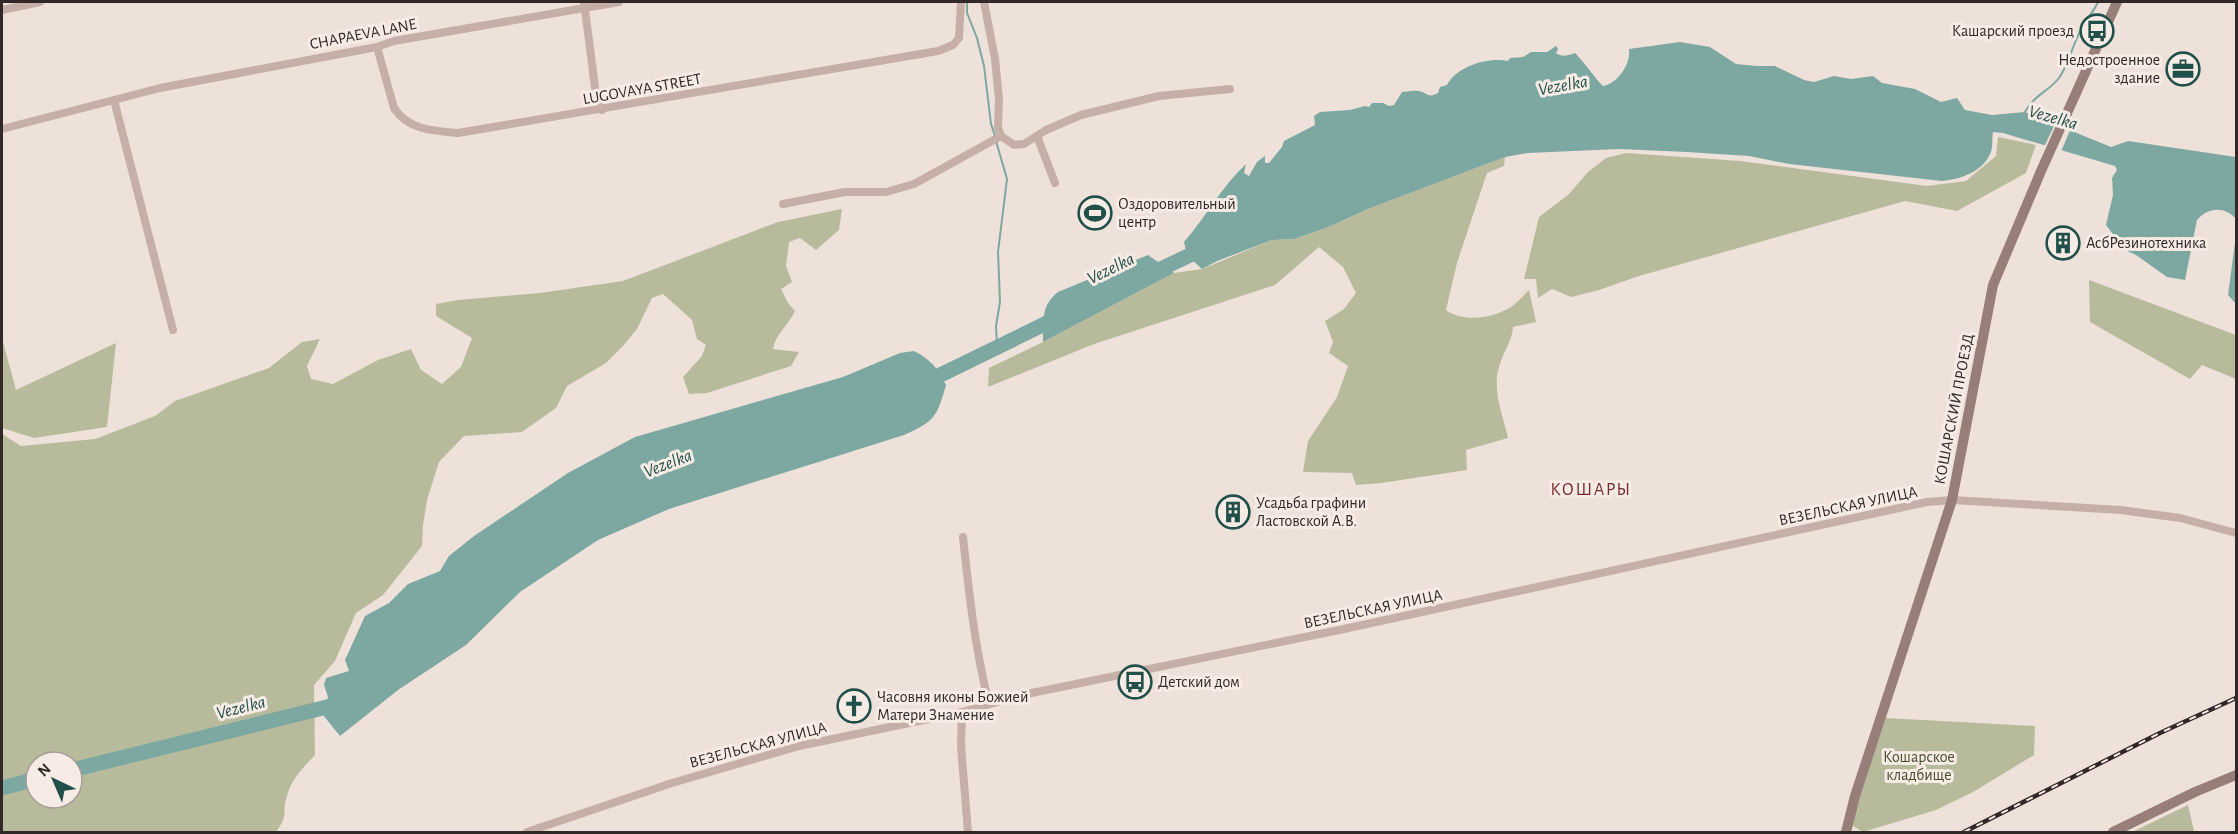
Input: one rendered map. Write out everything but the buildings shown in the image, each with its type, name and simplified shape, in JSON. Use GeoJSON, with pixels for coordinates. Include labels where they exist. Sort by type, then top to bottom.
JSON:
{"type":"FeatureCollection","features":[{"type":"Feature","properties":{"kind":"street"},"geometry":{"type":"LineString","coordinates":[[2,10],[40,2]]}},
{"type":"Feature","properties":{"kind":"street","name":"CHAPAEVA LANE"},"geometry":{"type":"LineString","coordinates":[[2,129],[171,85],[377,47],[394,41],[584,5],[619,2]]}},
{"type":"Feature","properties":{"kind":"street","name":"LUGOVAYA STREET"},"geometry":{"type":"LineString","coordinates":[[377,47],[394,108],[399,116],[405,122],[432,131],[458,133],[938,51],[953,45],[959,38],[962,2]]}},
{"type":"Feature","properties":{"kind":"street"},"geometry":{"type":"LineString","coordinates":[[984,2],[995,59],[999,99],[998,128],[1001,136],[1014,145],[1024,144],[1046,130],[1081,115],[1158,96],[1230,89]]}},
{"type":"Feature","properties":{"kind":"street","name":"КОШАРСКИЙ ПРОЕЗД"},"geometry":{"type":"LineString","coordinates":[[1846,832],[1855,796],[1952,500],[1993,285],[2117,2]]}},
{"type":"Feature","properties":{"kind":"street"},"geometry":{"type":"LineString","coordinates":[[584,5],[596,95],[602,110]]}},
{"type":"Feature","properties":{"kind":"street"},"geometry":{"type":"LineString","coordinates":[[114,100],[173,330]]}},
{"type":"Feature","properties":{"kind":"street"},"geometry":{"type":"LineString","coordinates":[[783,204],[845,192],[886,192],[914,184],[1001,136]]}},
{"type":"Feature","properties":{"kind":"street"},"geometry":{"type":"LineString","coordinates":[[1036,136],[1056,183]]}},
{"type":"Feature","properties":{"kind":"street","name":"ВЕЗЕЛЬСКАЯ УЛИЦА"},"geometry":{"type":"LineString","coordinates":[[527,832],[672,783],[799,746],[962,712],[1022,695],[1344,629],[1915,505],[1952,500],[2121,510],[2180,518],[2236,533]]}},
{"type":"Feature","properties":{"kind":"street"},"geometry":{"type":"LineString","coordinates":[[963,537],[969,600],[981,675],[989,704]]}},
{"type":"Feature","properties":{"kind":"street"},"geometry":{"type":"LineString","coordinates":[[962,712],[961,746],[968,832]]}},
{"type":"Feature","properties":{"kind":"street"},"geometry":{"type":"LineString","coordinates":[[2113,832],[2195,792],[2236,775]]}},
{"type":"Feature","properties":{"kind":"green space"},"geometry":{"type":"Polygon","coordinates":[[[1998,137],[2036,145],[2026,173],[1957,211],[1905,201],[1571,297],[1552,289],[1538,298],[1536,279],[1524,279],[1539,217],[1569,194],[1588,172],[1606,158],[1626,153],[1740,161],[1927,186],[1966,181],[1996,156],[1998,137]]]}},
{"type":"Feature","properties":{"kind":"green space"},"geometry":{"type":"Polygon","coordinates":[[[1505,157],[1504,166],[1487,173],[1457,263],[1446,310],[1461,317],[1470,318],[1496,314],[1511,307],[1529,290],[1536,322],[1513,327],[1499,367],[1497,394],[1508,438],[1466,450],[1467,470],[1356,485],[1352,473],[1303,472],[1308,441],[1337,397],[1348,366],[1329,353],[1333,342],[1325,321],[1344,309],[1356,293],[1343,267],[1319,247],[1275,285],[1094,344],[988,387],[989,368],[1174,273],[1202,269],[1272,240],[1294,239],[1326,228],[1368,209],[1505,157]]]}},
{"type":"Feature","properties":{"kind":"green space"},"geometry":{"type":"Polygon","coordinates":[[[842,209],[839,230],[816,250],[800,238],[789,242],[786,266],[792,282],[781,289],[795,311],[777,338],[773,349],[799,352],[791,366],[707,393],[689,394],[683,377],[702,356],[706,345],[697,339],[692,320],[663,294],[652,298],[637,329],[606,363],[567,386],[556,408],[522,432],[464,436],[439,462],[427,500],[422,546],[383,595],[356,613],[335,661],[314,685],[315,755],[291,784],[285,802],[284,817],[276,832],[2,832],[2,434],[21,446],[95,439],[155,416],[175,401],[269,368],[302,342],[320,339],[307,366],[311,379],[333,384],[378,360],[411,349],[421,370],[442,384],[461,367],[472,338],[436,316],[436,304],[623,281],[778,222],[842,209]]]}},
{"type":"Feature","properties":{"kind":"green space"},"geometry":{"type":"Polygon","coordinates":[[[2089,280],[2236,335],[2236,379],[2202,365],[2190,379],[2090,322],[2089,280]]]}},
{"type":"Feature","properties":{"kind":"green space"},"geometry":{"type":"Polygon","coordinates":[[[2,338],[16,390],[116,343],[107,427],[34,438],[2,428],[2,338]]]}},
{"type":"Feature","properties":{"kind":"green space","name":"Кошарское кладбище"},"geometry":{"type":"Polygon","coordinates":[[[1886,718],[2035,726],[2034,755],[1973,792],[1936,810],[1863,832],[1850,824],[1886,718]]]}},
{"type":"Feature","properties":{"kind":"green space"},"geometry":{"type":"Polygon","coordinates":[[[2188,805],[2194,831],[2192,832],[2132,832],[2188,805]]]}},
{"type":"Feature","properties":{"kind":"water"},"geometry":{"type":"Polygon","coordinates":[[[1680,42],[1710,47],[1736,64],[1775,66],[1804,80],[1814,82],[1834,76],[1851,79],[1873,76],[1882,83],[1915,89],[1941,102],[1957,98],[1965,110],[1992,115],[2025,112],[2111,147],[2128,141],[2236,157],[2236,219],[2222,210],[2211,211],[2201,216],[2197,220],[2185,280],[2167,277],[2125,250],[2106,225],[2113,195],[2112,178],[2117,170],[2115,166],[1993,132],[1991,152],[1983,165],[1964,176],[1942,181],[1789,164],[1749,156],[1619,149],[1528,153],[1505,157],[1368,209],[1326,228],[1294,239],[1272,240],[1202,269],[1187,255],[1184,242],[1237,173],[1246,164],[1244,173],[1249,176],[1257,162],[1265,156],[1265,163],[1269,163],[1284,141],[1315,125],[1314,116],[1320,112],[1369,107],[1372,103],[1394,105],[1402,92],[1416,91],[1434,95],[1438,93],[1440,87],[1447,85],[1458,73],[1474,64],[1491,60],[1508,61],[1510,58],[1523,57],[1531,52],[1547,52],[1556,46],[1558,49],[1556,53],[1561,55],[1575,53],[1603,86],[1614,81],[1626,67],[1629,49],[1680,42]]]}},
{"type":"Feature","properties":{"kind":"water"},"geometry":{"type":"Polygon","coordinates":[[[2236,235],[2236,304],[2228,295],[2236,235]]]}},
{"type":"Feature","properties":{"kind":"water"},"geometry":{"type":"Polygon","coordinates":[[[1148,255],[1174,273],[1043,342],[1043,320],[1046,309],[1048,303],[1058,292],[1148,255]]]}},
{"type":"Feature","properties":{"kind":"water"},"geometry":{"type":"Polygon","coordinates":[[[914,351],[933,365],[946,385],[937,411],[922,426],[904,435],[669,509],[598,540],[520,592],[466,645],[398,690],[340,736],[323,715],[328,697],[324,685],[326,678],[349,671],[345,660],[365,616],[389,603],[408,584],[440,571],[449,556],[474,536],[568,473],[635,437],[843,377],[900,353],[914,351]]]}},
{"type":"Feature","properties":{"kind":"pier"},"geometry":{"type":"Polygon","coordinates":[[[2056,122],[2071,128],[2060,154],[2043,149],[2056,122]]]}},
{"type":"Feature","properties":{"kind":"waterway"},"geometry":{"type":"LineString","coordinates":[[967,2],[967,13],[977,38],[984,66],[991,124],[995,136]]}},
{"type":"Feature","properties":{"kind":"waterway"},"geometry":{"type":"LineString","coordinates":[[2025,112],[2028,106],[2059,78],[2080,32],[2098,2]]}},
{"type":"Feature","properties":{"kind":"waterway"},"geometry":{"type":"LineString","coordinates":[[996,141],[1007,179],[998,252],[1000,302],[996,326],[997,347]]}},
{"type":"Feature","properties":{"kind":"waterway","name":"Vezelka"},"geometry":{"type":"LineString","coordinates":[[1148,275],[1205,248]]}},
{"type":"Feature","properties":{"kind":"waterway","name":"Vezelka"},"geometry":{"type":"LineString","coordinates":[[924,383],[1061,316]]}},
{"type":"Feature","properties":{"kind":"waterway","name":"Vezelka"},"geometry":{"type":"LineString","coordinates":[[84,767],[342,702]]}},
{"type":"Feature","properties":{"kind":"waterway","name":"Vezelka"},"geometry":{"type":"LineString","coordinates":[[2,788],[24,782]]}},
{"type":"Feature","properties":{"kind":"railway"},"geometry":{"type":"LineString","coordinates":[[1964,832],[2160,733],[2236,698]]}},
{"type":"Feature","properties":{"kind":"place","name":"Кашарский проезд"},"geometry":{"type":"Point","coordinates":[2097,31]}},
{"type":"Feature","properties":{"kind":"place","name":"Недостроенное здание"},"geometry":{"type":"Point","coordinates":[2183,69]}},
{"type":"Feature","properties":{"kind":"place","name":"Оздоровительный центр"},"geometry":{"type":"Point","coordinates":[1095,213]}},
{"type":"Feature","properties":{"kind":"place","name":"АсбРезинотехника"},"geometry":{"type":"Point","coordinates":[2063,243]}},
{"type":"Feature","properties":{"kind":"place","name":"Усадьба графини Ластовской А.В."},"geometry":{"type":"Point","coordinates":[1233,512]}},
{"type":"Feature","properties":{"kind":"place","name":"Детский дом"},"geometry":{"type":"Point","coordinates":[1135,682]}},
{"type":"Feature","properties":{"kind":"place","name":"Часовня иконы Божией Матери Знамение"},"geometry":{"type":"Point","coordinates":[854,706]}},
{"type":"Feature","properties":{"kind":"district","name":"КОШАРЫ"},"geometry":{"type":"Point","coordinates":[1591,490]}}]}
